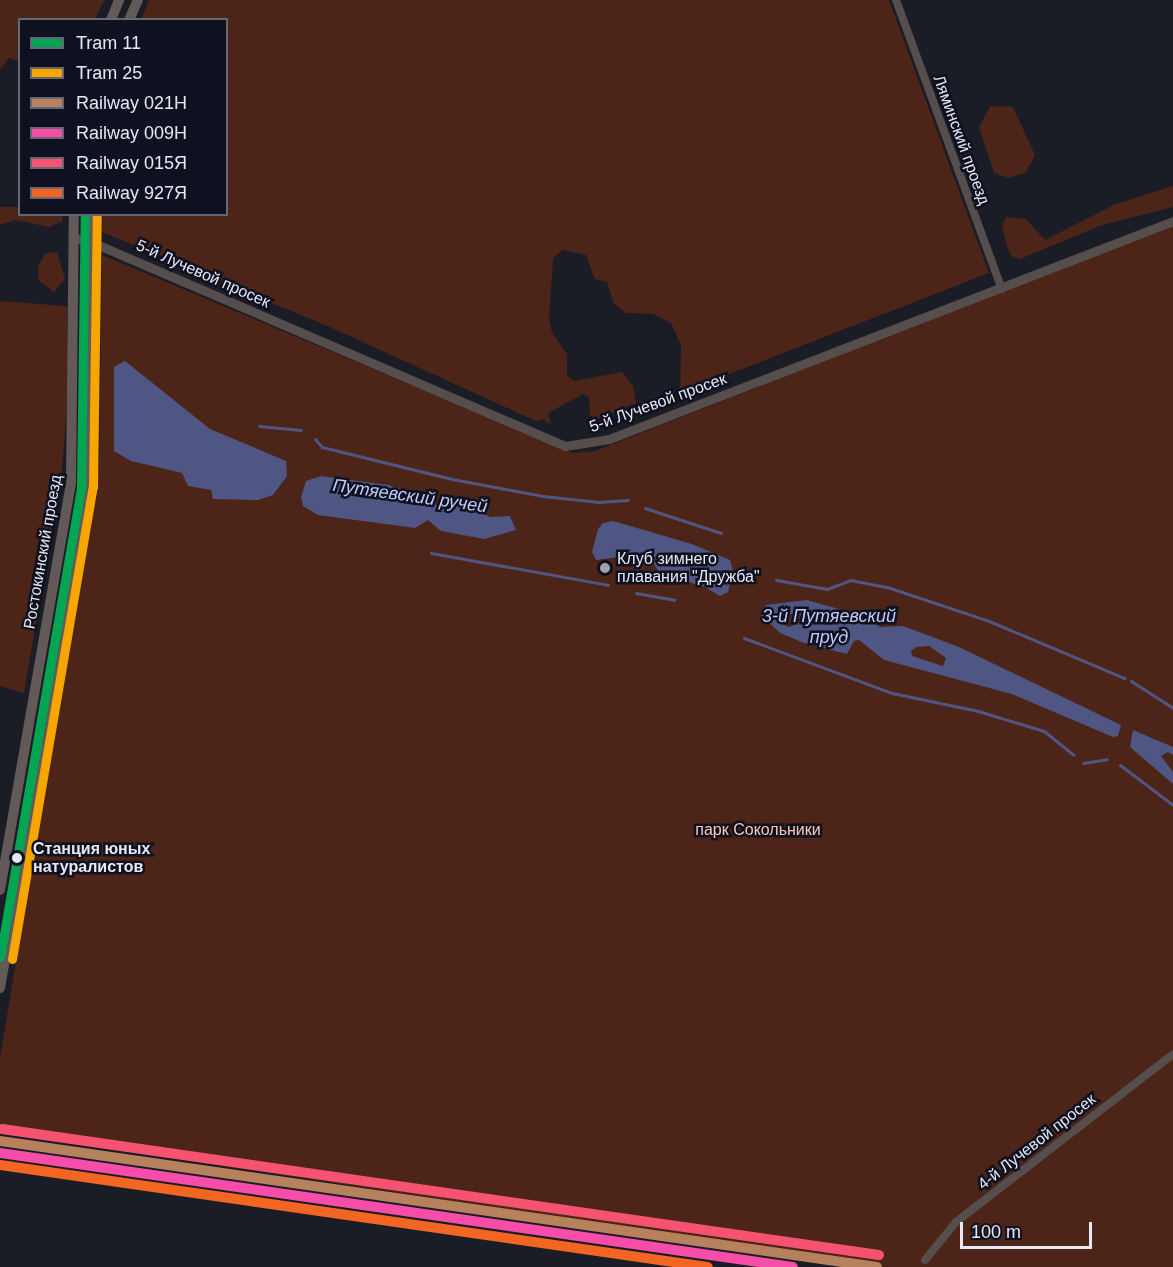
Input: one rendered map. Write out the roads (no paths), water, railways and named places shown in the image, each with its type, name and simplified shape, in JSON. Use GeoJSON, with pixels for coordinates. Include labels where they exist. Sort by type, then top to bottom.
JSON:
{"type":"FeatureCollection","features":[{"type":"Feature","properties":{"kind":"main road"},"geometry":{"type":"LineString","coordinates":[[112,18],[119,0]]}},
{"type":"Feature","properties":{"kind":"main road"},"geometry":{"type":"LineString","coordinates":[[130,18],[138,0]]}},
{"type":"Feature","properties":{"kind":"main road","name":"Ростокинский проезд"},"geometry":{"type":"LineString","coordinates":[[0,891],[71,483],[75,216]]}},
{"type":"Feature","properties":{"kind":"main road","name":"Ростокинский проезд"},"geometry":{"type":"LineString","coordinates":[[0,988],[5,934],[34,801],[88,488],[91,216]]}},
{"type":"Feature","properties":{"kind":"main road"},"geometry":{"type":"LineString","coordinates":[[16,799],[34,801]]}},
{"type":"Feature","properties":{"kind":"street","name":"Ляминский проезд"},"geometry":{"type":"LineString","coordinates":[[896,0],[1002,289]]}},
{"type":"Feature","properties":{"kind":"street","name":"5-й Лучевой просек"},"geometry":{"type":"LineString","coordinates":[[75,238],[91,242],[565,446],[609,439],[1173,221]]}},
{"type":"Feature","properties":{"kind":"street","name":"4-й Лучевой просек"},"geometry":{"type":"LineString","coordinates":[[926,1260],[956,1222],[1173,1054]]}},
{"type":"Feature","properties":{"kind":"water"},"geometry":{"type":"Polygon","coordinates":[[[125,361],[210,429],[286,461],[287,476],[273,495],[258,500],[213,499],[211,490],[188,486],[182,473],[131,461],[114,451],[114,367],[125,361]]]}},
{"type":"Feature","properties":{"kind":"water","name":"Путяевский ручей"},"geometry":{"type":"Polygon","coordinates":[[[321,476],[388,485],[422,495],[436,505],[450,507],[465,503],[490,517],[510,516],[516,530],[484,539],[441,531],[428,520],[415,528],[318,515],[303,506],[301,497],[306,481],[321,476]]]}},
{"type":"Feature","properties":{"kind":"water"},"geometry":{"type":"Polygon","coordinates":[[[613,521],[692,544],[730,560],[733,571],[728,592],[720,596],[703,586],[661,575],[647,553],[596,560],[592,552],[598,529],[603,523],[613,521]]]}},
{"type":"Feature","properties":{"kind":"water","name":"3-й Путяевский пруд"},"geometry":{"type":"Polygon","coordinates":[[[807,600],[867,617],[880,627],[903,626],[959,647],[1121,725],[1118,736],[1113,737],[1012,694],[884,660],[859,640],[854,641],[847,654],[804,643],[780,633],[761,615],[766,605],[807,600]],[[783,614],[780,618],[782,624],[789,627],[805,620],[799,614],[783,614]],[[929,646],[916,647],[911,651],[912,656],[943,666],[946,658],[929,646]]]}},
{"type":"Feature","properties":{"kind":"water"},"geometry":{"type":"Polygon","coordinates":[[[1133,730],[1173,747],[1173,755],[1168,752],[1161,756],[1173,772],[1173,784],[1130,747],[1133,730]]]}},
{"type":"Feature","properties":{"kind":"waterway"},"geometry":{"type":"LineString","coordinates":[[259,426],[301,430]]}},
{"type":"Feature","properties":{"kind":"waterway"},"geometry":{"type":"LineString","coordinates":[[315,439],[322,447],[452,479],[543,496],[599,502],[628,500]]}},
{"type":"Feature","properties":{"kind":"waterway"},"geometry":{"type":"LineString","coordinates":[[645,508],[721,533]]}},
{"type":"Feature","properties":{"kind":"waterway"},"geometry":{"type":"LineString","coordinates":[[431,553],[608,585]]}},
{"type":"Feature","properties":{"kind":"waterway"},"geometry":{"type":"LineString","coordinates":[[776,580],[827,589],[850,580],[887,587],[989,621],[1124,678]]}},
{"type":"Feature","properties":{"kind":"waterway"},"geometry":{"type":"LineString","coordinates":[[636,593],[674,600]]}},
{"type":"Feature","properties":{"kind":"waterway"},"geometry":{"type":"LineString","coordinates":[[744,638],[892,693],[978,711],[1044,731],[1074,755]]}},
{"type":"Feature","properties":{"kind":"waterway"},"geometry":{"type":"LineString","coordinates":[[1131,681],[1173,708]]}},
{"type":"Feature","properties":{"kind":"waterway"},"geometry":{"type":"LineString","coordinates":[[1083,763],[1107,759]]}},
{"type":"Feature","properties":{"kind":"waterway"},"geometry":{"type":"LineString","coordinates":[[1120,765],[1173,805]]}},
{"type":"Feature","properties":{"kind":"tram line","name":"11"},"geometry":{"type":"LineString","coordinates":[[0,957],[81,486],[85,216]]}},
{"type":"Feature","properties":{"kind":"tram line","name":"25"},"geometry":{"type":"LineString","coordinates":[[12,959],[93,487],[97,216]]}},
{"type":"Feature","properties":{"kind":"rail line","name":"015Я"},"geometry":{"type":"LineString","coordinates":[[2,1129],[879,1255]]}},
{"type":"Feature","properties":{"kind":"rail line","name":"021Н"},"geometry":{"type":"LineString","coordinates":[[0,1141],[877,1267]]}},
{"type":"Feature","properties":{"kind":"rail line","name":"009Н"},"geometry":{"type":"LineString","coordinates":[[0,1153],[793,1267]]}},
{"type":"Feature","properties":{"kind":"rail line","name":"927Я"},"geometry":{"type":"LineString","coordinates":[[0,1165],[708,1267]]}},
{"type":"Feature","properties":{"kind":"place","name":"Клуб зимнего плавания \"Дружба\""},"geometry":{"type":"Point","coordinates":[605,568]}},
{"type":"Feature","properties":{"kind":"place","name":"Станция юных натуралистов"},"geometry":{"type":"Point","coordinates":[17,858]}},
{"type":"Feature","properties":{"kind":"park label","name":"парк Сокольники"},"geometry":{"type":"Point","coordinates":[758,830]}}]}
